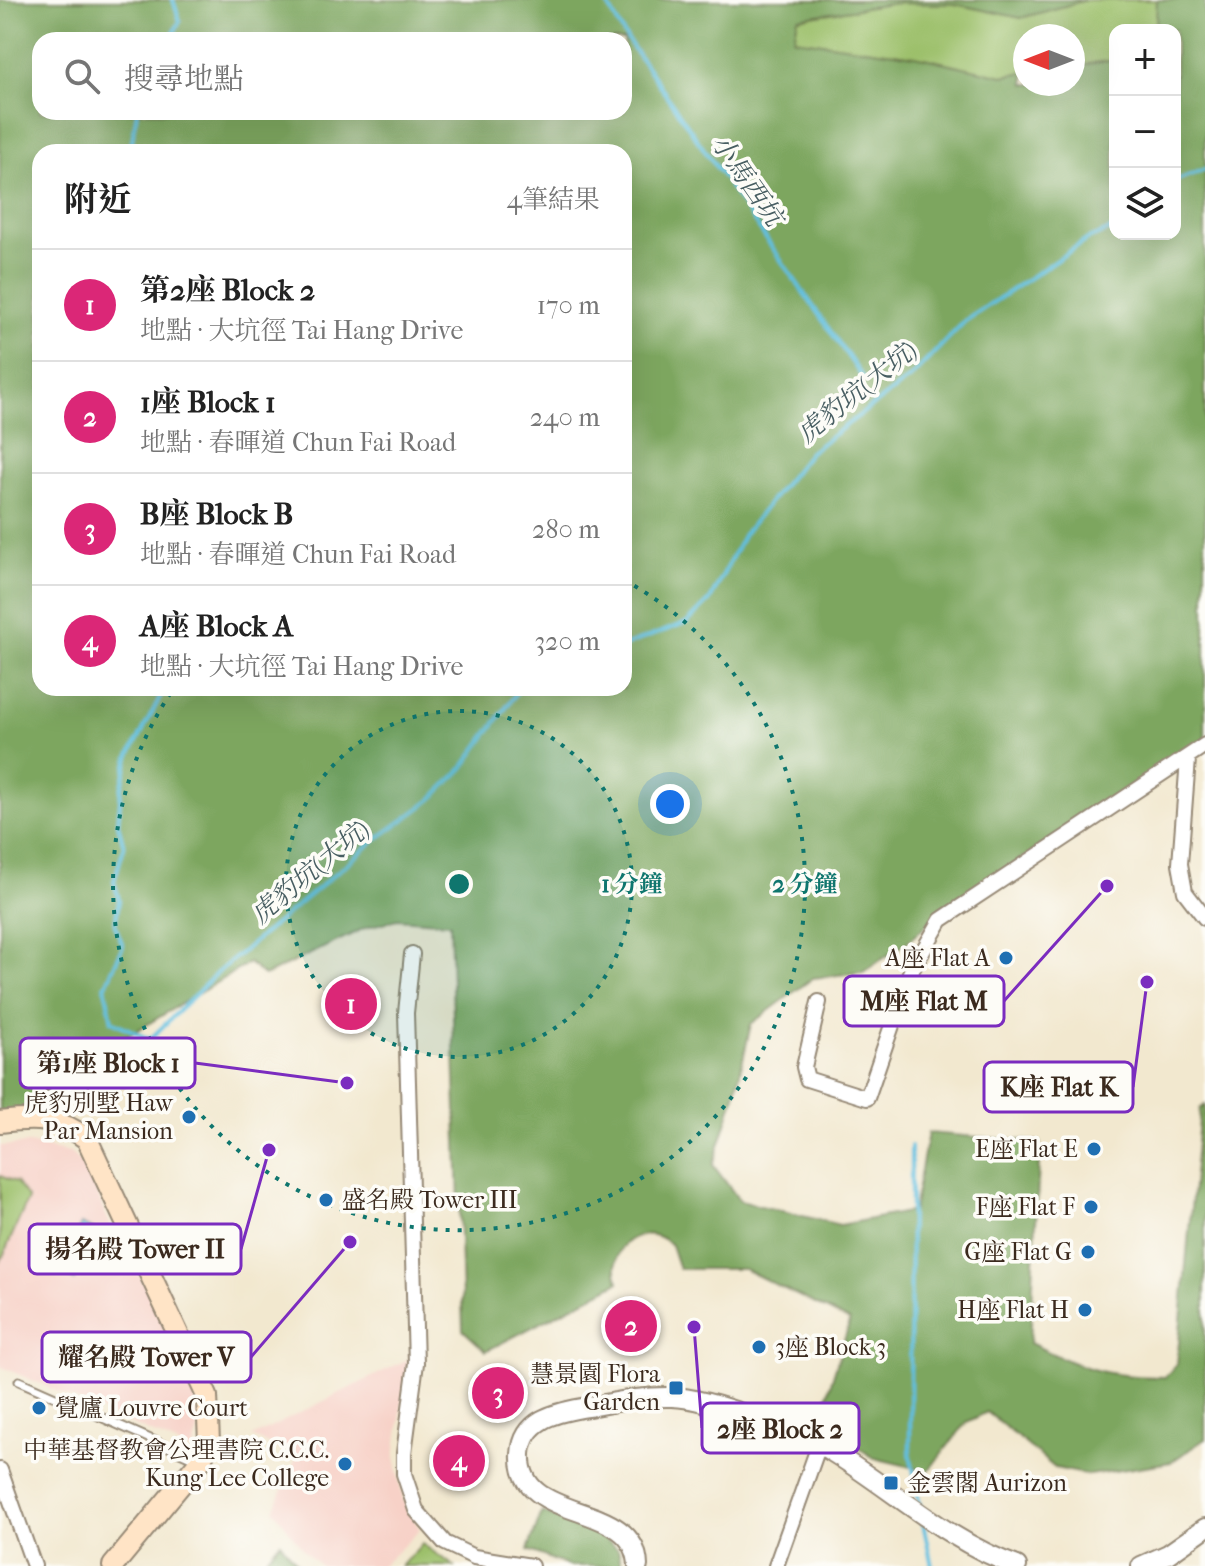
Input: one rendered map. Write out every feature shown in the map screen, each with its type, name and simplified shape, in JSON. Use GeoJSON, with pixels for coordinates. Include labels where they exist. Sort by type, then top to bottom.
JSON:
{"type":"FeatureCollection","features":[{"type":"Feature","properties":{"kind":"main road"},"geometry":{"type":"LineString","coordinates":[[0,1122],[40,1118],[79,1133],[98,1156],[207,1396],[209,1442],[200,1461],[113,1566]]}},
{"type":"Feature","properties":{"kind":"street"},"geometry":{"type":"LineString","coordinates":[[819,1002],[804,1067],[807,1079],[867,1098],[910,973],[941,920],[1205,745]]}},
{"type":"Feature","properties":{"kind":"street"},"geometry":{"type":"LineString","coordinates":[[1188,759],[1180,864],[1185,892],[1205,918]]}},
{"type":"Feature","properties":{"kind":"street"},"geometry":{"type":"LineString","coordinates":[[412,954],[406,1013],[416,1363],[404,1474],[416,1510],[445,1543],[474,1557],[531,1566]]}},
{"type":"Feature","properties":{"kind":"street"},"geometry":{"type":"LineString","coordinates":[[638,1566],[634,1548],[620,1530],[549,1500],[531,1486],[522,1465],[522,1449],[529,1432],[539,1421],[565,1411],[675,1397],[709,1404],[819,1445],[977,1549],[1017,1566]]}},
{"type":"Feature","properties":{"kind":"street"},"geometry":{"type":"LineString","coordinates":[[776,1566],[819,1445]]}},
{"type":"Feature","properties":{"kind":"street"},"geometry":{"type":"LineString","coordinates":[[0,1470],[34,1566]]}},
{"type":"Feature","properties":{"kind":"street"},"geometry":{"type":"LineString","coordinates":[[1141,1566],[1168,1554],[1205,1528]]}},
{"type":"Feature","properties":{"kind":"lane"},"geometry":{"type":"LineString","coordinates":[[40,1118],[38,1103],[55,1091],[92,1081]]}},
{"type":"Feature","properties":{"kind":"lane"},"geometry":{"type":"LineString","coordinates":[[19,1381],[200,1461]]}},
{"type":"Feature","properties":{"kind":"shaded area"},"geometry":{"type":"Polygon","coordinates":[[[29,1144],[70,1153],[90,1171],[103,1209],[129,1263],[144,1282],[195,1394],[199,1427],[192,1451],[0,1366],[0,1146],[29,1144]]]}},
{"type":"Feature","properties":{"kind":"shaded area","name":"中華基督教會公理書院 C.C.C. Kung Lee College"},"geometry":{"type":"Polygon","coordinates":[[[408,1359],[395,1457],[403,1499],[420,1530],[382,1566],[321,1566],[305,1552],[274,1510],[297,1456],[252,1437],[408,1359]]]}},
{"type":"Feature","properties":{"kind":"green space"},"geometry":{"type":"Polygon","coordinates":[[[0,0],[1086,0],[1021,18],[955,4],[896,3],[798,18],[794,39],[915,56],[1003,76],[1013,74],[1013,96],[1085,96],[1085,64],[1109,61],[1109,240],[1181,240],[1181,24],[1156,24],[1157,0],[1205,0],[1205,739],[945,909],[906,943],[863,972],[813,978],[751,1024],[735,1095],[713,1165],[740,1201],[840,1225],[913,1211],[928,1133],[1040,1142],[1030,1343],[1095,1370],[1165,1377],[1177,1364],[1200,1109],[1205,1105],[1205,1439],[1171,1462],[1089,1475],[1055,1468],[987,1412],[967,1422],[928,1471],[874,1458],[826,1426],[827,1396],[850,1321],[744,1269],[679,1269],[671,1245],[649,1234],[629,1240],[622,1248],[616,1269],[619,1282],[486,1351],[463,1330],[450,923],[397,919],[365,928],[264,976],[249,963],[118,1042],[109,1041],[73,1081],[50,1101],[0,1120],[0,0]]]}},
{"type":"Feature","properties":{"kind":"green space"},"geometry":{"type":"Polygon","coordinates":[[[1086,0],[1157,0],[1156,24],[1109,24],[1109,61],[1085,64],[1085,24],[1013,24],[1013,74],[1003,76],[915,56],[794,39],[798,18],[896,3],[955,4],[1021,18],[1086,0]]]}},
{"type":"Feature","properties":{"kind":"green space"},"geometry":{"type":"Polygon","coordinates":[[[0,1176],[16,1182],[28,1199],[0,1263],[0,1176]]]}},
{"type":"Feature","properties":{"kind":"green space"},"geometry":{"type":"Polygon","coordinates":[[[542,1512],[602,1536],[618,1549],[622,1566],[568,1566],[528,1550],[542,1512]]]}},
{"type":"Feature","properties":{"kind":"green space"},"geometry":{"type":"Polygon","coordinates":[[[280,1542],[300,1566],[260,1566],[280,1542]]]}},
{"type":"Feature","properties":{"kind":"green space"},"geometry":{"type":"Polygon","coordinates":[[[422,1544],[454,1566],[401,1566],[422,1544]]]}},
{"type":"Feature","properties":{"kind":"water"},"geometry":{"type":"Polygon","coordinates":[[[81,1224],[98,1232],[75,1280],[57,1272],[81,1224]]]}},
{"type":"Feature","properties":{"kind":"waterway"},"geometry":{"type":"LineString","coordinates":[[173,0],[180,21],[174,32]]}},
{"type":"Feature","properties":{"kind":"waterway","name":"小馬西坑"},"geometry":{"type":"LineString","coordinates":[[605,0],[623,32]]}},
{"type":"Feature","properties":{"kind":"waterway","name":"小馬西坑"},"geometry":{"type":"LineString","coordinates":[[632,46],[863,378]]}},
{"type":"Feature","properties":{"kind":"waterway"},"geometry":{"type":"LineString","coordinates":[[131,144],[136,120]]}},
{"type":"Feature","properties":{"kind":"waterway","name":"虎豹坑(大坑)"},"geometry":{"type":"LineString","coordinates":[[1181,179],[1205,169]]}},
{"type":"Feature","properties":{"kind":"waterway","name":"虎豹坑(大坑)"},"geometry":{"type":"LineString","coordinates":[[632,643],[688,622],[710,600],[744,534],[810,452],[910,378],[965,321],[1088,239],[1109,230]]}},
{"type":"Feature","properties":{"kind":"waterway"},"geometry":{"type":"LineString","coordinates":[[149,1039],[112,1021],[105,987],[123,946],[115,925],[119,900],[114,881],[124,847],[118,824],[121,790],[129,757],[161,696]]}},
{"type":"Feature","properties":{"kind":"waterway","name":"虎豹坑(大坑)"},"geometry":{"type":"LineString","coordinates":[[123,1084],[139,1050],[218,972],[374,841],[431,800],[463,768],[514,696]]}},
{"type":"Feature","properties":{"kind":"waterway"},"geometry":{"type":"LineString","coordinates":[[911,1146],[910,1453],[920,1506]]}},
{"type":"Feature","properties":{"kind":"waterway"},"geometry":{"type":"LineString","coordinates":[[923,1523],[932,1566]]}},
{"type":"Feature","properties":{"kind":"place","name":"M座 Flat M"},"geometry":{"type":"Point","coordinates":[1107,886]}},
{"type":"Feature","properties":{"kind":"place","name":"A座 Flat A"},"geometry":{"type":"Point","coordinates":[1006,958]}},
{"type":"Feature","properties":{"kind":"place","name":"K座 Flat K"},"geometry":{"type":"Point","coordinates":[1147,982]}},
{"type":"Feature","properties":{"kind":"place","name":"第2座 Block 2"},"geometry":{"type":"Point","coordinates":[351,1004]}},
{"type":"Feature","properties":{"kind":"place","name":"第1座 Block 1"},"geometry":{"type":"Point","coordinates":[347,1083]}},
{"type":"Feature","properties":{"kind":"place","name":"虎豹別墅 Haw Par Mansion"},"geometry":{"type":"Point","coordinates":[189,1117]}},
{"type":"Feature","properties":{"kind":"place","name":"E座 Flat E"},"geometry":{"type":"Point","coordinates":[1094,1149]}},
{"type":"Feature","properties":{"kind":"place","name":"揚名殿 Tower II"},"geometry":{"type":"Point","coordinates":[269,1150]}},
{"type":"Feature","properties":{"kind":"place","name":"盛名殿 Tower III"},"geometry":{"type":"Point","coordinates":[326,1200]}},
{"type":"Feature","properties":{"kind":"place","name":"F座 Flat F"},"geometry":{"type":"Point","coordinates":[1091,1207]}},
{"type":"Feature","properties":{"kind":"place","name":"耀名殿 Tower V"},"geometry":{"type":"Point","coordinates":[350,1242]}},
{"type":"Feature","properties":{"kind":"place","name":"G座 Flat G"},"geometry":{"type":"Point","coordinates":[1088,1252]}},
{"type":"Feature","properties":{"kind":"place","name":"H座 Flat H"},"geometry":{"type":"Point","coordinates":[1085,1310]}},
{"type":"Feature","properties":{"kind":"place","name":"1座 Block 1"},"geometry":{"type":"Point","coordinates":[631,1326]}},
{"type":"Feature","properties":{"kind":"place","name":"2座 Block 2"},"geometry":{"type":"Point","coordinates":[694,1327]}},
{"type":"Feature","properties":{"kind":"place","name":"3座 Block 3"},"geometry":{"type":"Point","coordinates":[759,1347]}},
{"type":"Feature","properties":{"kind":"place","name":"慧景園 Flora Garden"},"geometry":{"type":"Point","coordinates":[676,1388]}},
{"type":"Feature","properties":{"kind":"place","name":"B座 Block B"},"geometry":{"type":"Point","coordinates":[498,1393]}},
{"type":"Feature","properties":{"kind":"place","name":"覺廬 Louvre Court"},"geometry":{"type":"Point","coordinates":[39,1408]}},
{"type":"Feature","properties":{"kind":"place","name":"A座 Block A"},"geometry":{"type":"Point","coordinates":[459,1461]}},
{"type":"Feature","properties":{"kind":"place","name":"中華基督教會公理書院 C.C.C. Kung Lee College"},"geometry":{"type":"Point","coordinates":[345,1464]}},
{"type":"Feature","properties":{"kind":"place","name":"金雲閣 Aurizon"},"geometry":{"type":"Point","coordinates":[891,1483]}}]}
